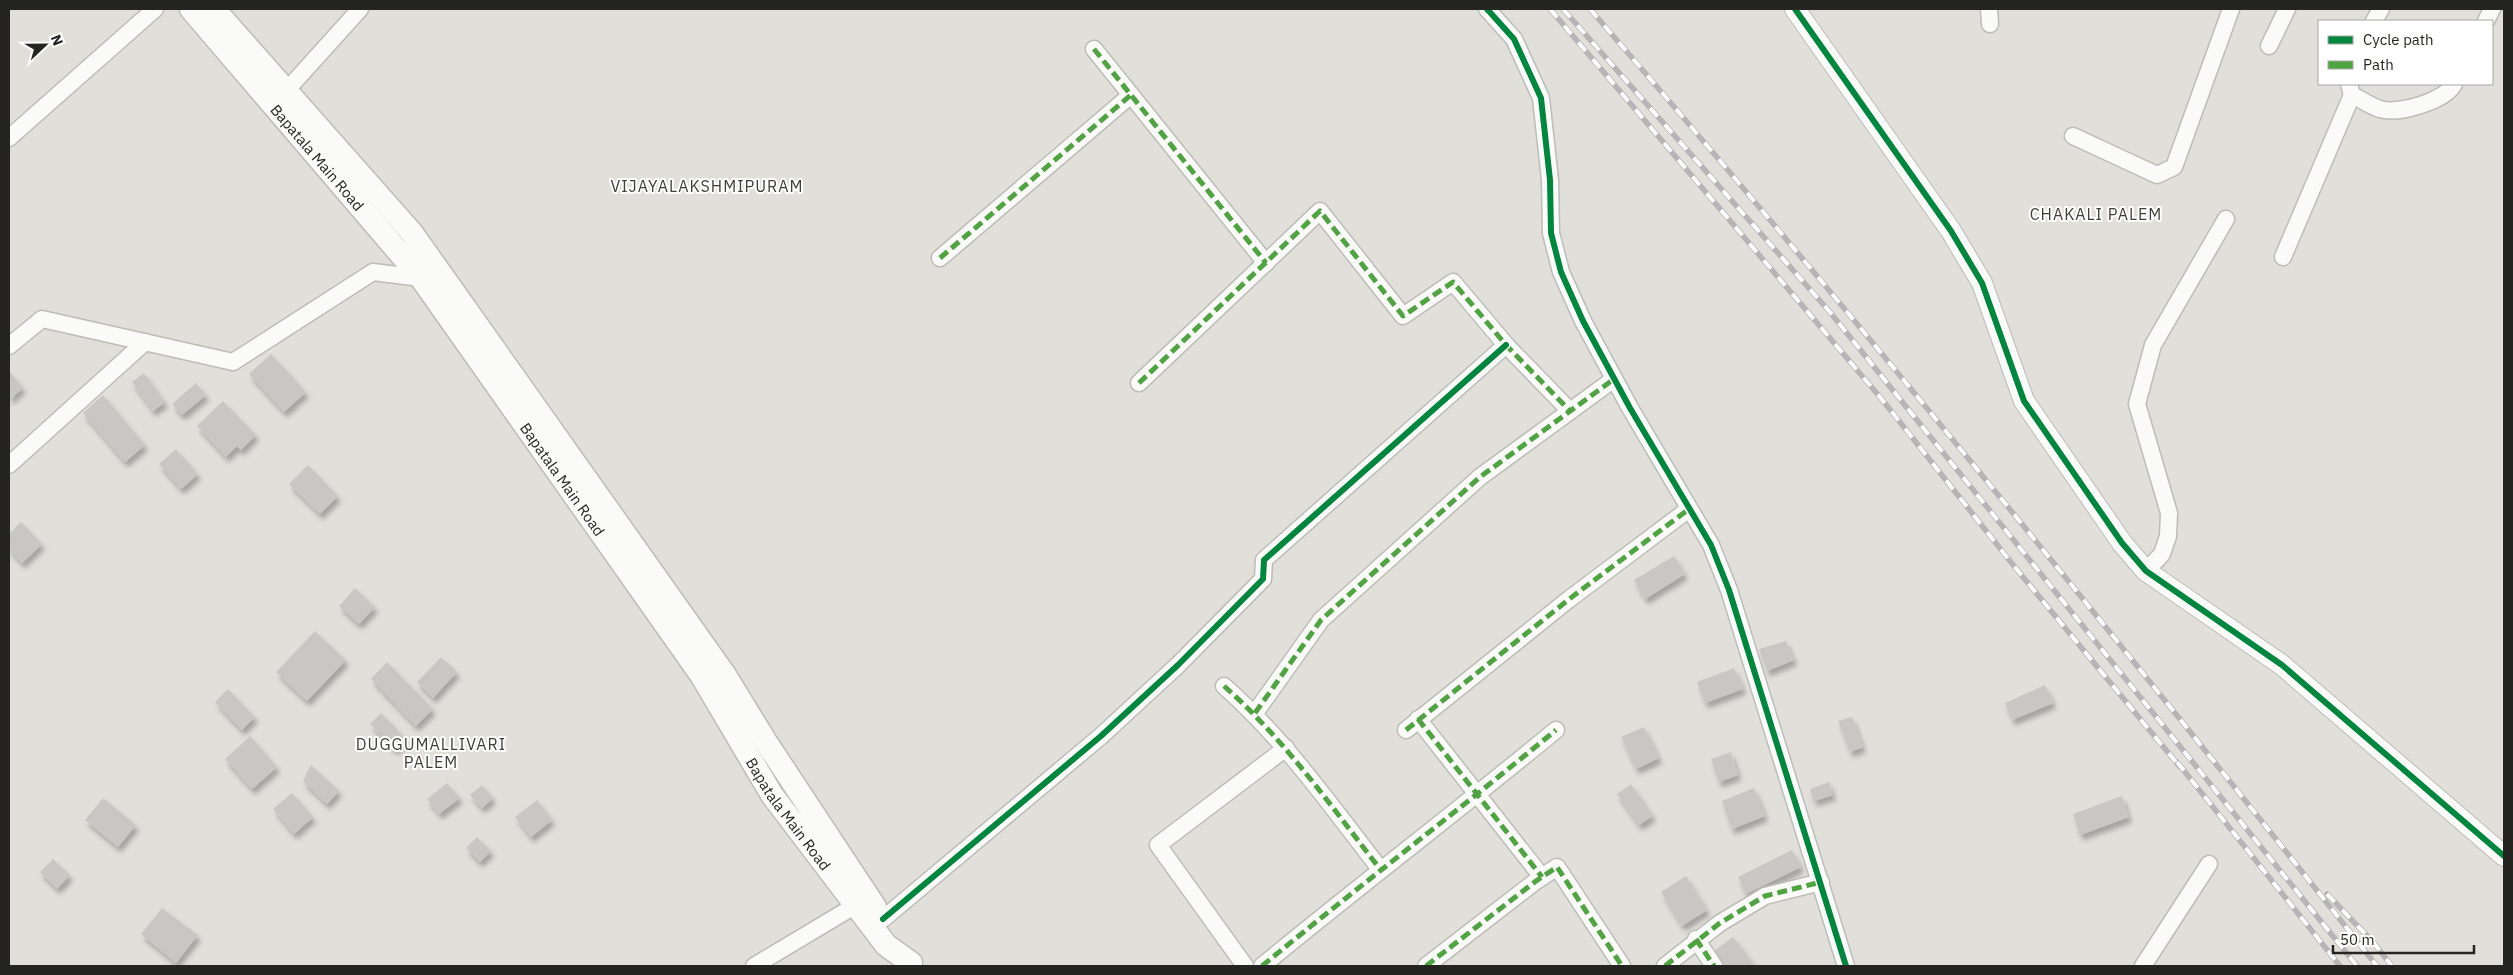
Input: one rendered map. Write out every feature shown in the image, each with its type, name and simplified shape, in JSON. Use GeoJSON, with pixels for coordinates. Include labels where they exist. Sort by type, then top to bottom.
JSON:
{"type":"FeatureCollection","features":[{"type":"Feature","properties":{"kind":"main road","name":"Bapatala Main Road"},"geometry":{"type":"LineString","coordinates":[[191,9],[421,278],[701,674],[772,796],[861,900],[883,919],[912,965]]}},
{"type":"Feature","properties":{"kind":"main road","name":"Bapatala Main Road"},"geometry":{"type":"LineString","coordinates":[[214,9],[412,233],[725,675],[861,900],[886,945],[912,965]]}},
{"type":"Feature","properties":{"kind":"street"},"geometry":{"type":"LineString","coordinates":[[9,138],[155,9]]}},
{"type":"Feature","properties":{"kind":"street"},"geometry":{"type":"LineString","coordinates":[[286,91],[360,9]]}},
{"type":"Feature","properties":{"kind":"street"},"geometry":{"type":"LineString","coordinates":[[1487,9],[1514,39],[1541,98],[1550,180],[1551,233],[1565,280],[1583,321],[1614,379],[1711,545],[1729,590],[1846,966]]}},
{"type":"Feature","properties":{"kind":"street"},"geometry":{"type":"LineString","coordinates":[[1795,9],[1950,231],[1982,283],[2024,401],[2122,543],[2146,572],[2282,665],[2504,856]]}},
{"type":"Feature","properties":{"kind":"street"},"geometry":{"type":"LineString","coordinates":[[2073,136],[2157,175],[2174,167],[2231,9]]}},
{"type":"Feature","properties":{"kind":"street"},"geometry":{"type":"LineString","coordinates":[[2269,46],[2287,9]]}},
{"type":"Feature","properties":{"kind":"street"},"geometry":{"type":"LineString","coordinates":[[2375,20],[2381,9]]}},
{"type":"Feature","properties":{"kind":"street"},"geometry":{"type":"LineString","coordinates":[[1094,49],[1266,263]]}},
{"type":"Feature","properties":{"kind":"street"},"geometry":{"type":"LineString","coordinates":[[2282,257],[2350,89],[2380,110],[2408,110],[2436,98],[2453,85]]}},
{"type":"Feature","properties":{"kind":"street"},"geometry":{"type":"LineString","coordinates":[[940,258],[1131,94]]}},
{"type":"Feature","properties":{"kind":"street"},"geometry":{"type":"LineString","coordinates":[[1139,383],[1320,211],[1403,316],[1453,282],[1506,345],[1570,411]]}},
{"type":"Feature","properties":{"kind":"street"},"geometry":{"type":"LineString","coordinates":[[2146,572],[2162,554],[2168,536],[2169,513],[2137,404],[2153,346],[2226,219]]}},
{"type":"Feature","properties":{"kind":"street"},"geometry":{"type":"LineString","coordinates":[[9,346],[42,319],[233,362],[374,272],[421,278]]}},
{"type":"Feature","properties":{"kind":"street"},"geometry":{"type":"LineString","coordinates":[[9,465],[145,342]]}},
{"type":"Feature","properties":{"kind":"street"},"geometry":{"type":"LineString","coordinates":[[883,919],[1101,736],[1178,665],[1263,579],[1264,560],[1506,345]]}},
{"type":"Feature","properties":{"kind":"street"},"geometry":{"type":"LineString","coordinates":[[1255,713],[1321,620],[1480,477],[1614,379]]}},
{"type":"Feature","properties":{"kind":"street"},"geometry":{"type":"LineString","coordinates":[[1406,730],[1568,600],[1689,509]]}},
{"type":"Feature","properties":{"kind":"street"},"geometry":{"type":"LineString","coordinates":[[1224,686],[1255,713],[1286,748],[1380,870]]}},
{"type":"Feature","properties":{"kind":"street"},"geometry":{"type":"LineString","coordinates":[[1418,719],[1542,877]]}},
{"type":"Feature","properties":{"kind":"street"},"geometry":{"type":"LineString","coordinates":[[1262,966],[1380,870],[1478,795],[1556,730]]}},
{"type":"Feature","properties":{"kind":"street"},"geometry":{"type":"LineString","coordinates":[[1245,966],[1158,845],[1286,748]]}},
{"type":"Feature","properties":{"kind":"street"},"geometry":{"type":"LineString","coordinates":[[2148,964],[2209,864]]}},
{"type":"Feature","properties":{"kind":"street"},"geometry":{"type":"LineString","coordinates":[[1426,966],[1557,867],[1622,966]]}},
{"type":"Feature","properties":{"kind":"street"},"geometry":{"type":"LineString","coordinates":[[1665,966],[1696,939],[1765,896],[1821,882]]}},
{"type":"Feature","properties":{"kind":"street"},"geometry":{"type":"LineString","coordinates":[[754,966],[861,900]]}},
{"type":"Feature","properties":{"kind":"street"},"geometry":{"type":"LineString","coordinates":[[1696,939],[1714,966]]}},
{"type":"Feature","properties":{"kind":"building"},"geometry":{"type":"Polygon","coordinates":[[[271,354],[306,392],[284,412],[249,374],[271,354]]]}},
{"type":"Feature","properties":{"kind":"building"},"geometry":{"type":"Polygon","coordinates":[[[9,371],[23,388],[10,399],[9,398],[9,371]]]}},
{"type":"Feature","properties":{"kind":"building"},"geometry":{"type":"Polygon","coordinates":[[[144,373],[165,402],[153,411],[132,382],[144,373]]]}},
{"type":"Feature","properties":{"kind":"building"},"geometry":{"type":"Polygon","coordinates":[[[196,383],[206,395],[182,415],[172,404],[196,383]]]}},
{"type":"Feature","properties":{"kind":"building"},"geometry":{"type":"Polygon","coordinates":[[[103,395],[145,445],[125,462],[83,413],[103,395]]]}},
{"type":"Feature","properties":{"kind":"building"},"geometry":{"type":"Polygon","coordinates":[[[223,401],[256,435],[241,450],[237,446],[226,457],[197,426],[223,401]]]}},
{"type":"Feature","properties":{"kind":"building"},"geometry":{"type":"Polygon","coordinates":[[[176,449],[198,474],[181,489],[159,464],[176,449]]]}},
{"type":"Feature","properties":{"kind":"building"},"geometry":{"type":"Polygon","coordinates":[[[308,465],[338,496],[320,514],[289,484],[308,465]]]}},
{"type":"Feature","properties":{"kind":"building"},"geometry":{"type":"Polygon","coordinates":[[[21,522],[42,544],[22,563],[9,549],[9,534],[21,522]]]}},
{"type":"Feature","properties":{"kind":"building"},"geometry":{"type":"Polygon","coordinates":[[[1674,556],[1685,574],[1645,599],[1634,580],[1674,556]]]}},
{"type":"Feature","properties":{"kind":"building"},"geometry":{"type":"Polygon","coordinates":[[[355,588],[375,607],[359,624],[339,606],[355,588]]]}},
{"type":"Feature","properties":{"kind":"building"},"geometry":{"type":"Polygon","coordinates":[[[315,631],[346,660],[307,701],[276,672],[315,631]]]}},
{"type":"Feature","properties":{"kind":"building"},"geometry":{"type":"Polygon","coordinates":[[[1786,641],[1794,660],[1767,671],[1759,649],[1786,641]]]}},
{"type":"Feature","properties":{"kind":"building"},"geometry":{"type":"Polygon","coordinates":[[[441,657],[457,672],[433,698],[417,682],[441,657]]]}},
{"type":"Feature","properties":{"kind":"building"},"geometry":{"type":"Polygon","coordinates":[[[387,662],[433,709],[416,726],[371,679],[387,662]]]}},
{"type":"Feature","properties":{"kind":"building"},"geometry":{"type":"Polygon","coordinates":[[[1734,668],[1743,689],[1705,703],[1697,682],[1734,668]]]}},
{"type":"Feature","properties":{"kind":"building"},"geometry":{"type":"Polygon","coordinates":[[[2045,685],[2053,703],[2012,720],[2005,703],[2045,685]]]}},
{"type":"Feature","properties":{"kind":"building"},"geometry":{"type":"Polygon","coordinates":[[[228,689],[255,717],[242,730],[215,702],[228,689]]]}},
{"type":"Feature","properties":{"kind":"building"},"geometry":{"type":"Polygon","coordinates":[[[381,713],[406,739],[395,750],[370,724],[381,713]]]}},
{"type":"Feature","properties":{"kind":"building"},"geometry":{"type":"Polygon","coordinates":[[[1852,717],[1863,747],[1850,752],[1838,721],[1852,717]]]}},
{"type":"Feature","properties":{"kind":"building"},"geometry":{"type":"Polygon","coordinates":[[[1644,727],[1659,758],[1636,769],[1621,737],[1644,727]]]}},
{"type":"Feature","properties":{"kind":"building"},"geometry":{"type":"Polygon","coordinates":[[[250,736],[277,767],[252,789],[225,759],[250,736]]]}},
{"type":"Feature","properties":{"kind":"building"},"geometry":{"type":"Polygon","coordinates":[[[1731,752],[1738,775],[1719,782],[1711,759],[1731,752]]]}},
{"type":"Feature","properties":{"kind":"building"},"geometry":{"type":"Polygon","coordinates":[[[311,765],[339,791],[327,804],[303,781],[311,765]]]}},
{"type":"Feature","properties":{"kind":"building"},"geometry":{"type":"Polygon","coordinates":[[[1829,782],[1833,795],[1814,801],[1810,789],[1829,782]]]}},
{"type":"Feature","properties":{"kind":"building"},"geometry":{"type":"Polygon","coordinates":[[[447,783],[460,798],[439,814],[427,799],[447,783]]]}},
{"type":"Feature","properties":{"kind":"building"},"geometry":{"type":"Polygon","coordinates":[[[1631,784],[1653,816],[1639,825],[1617,794],[1631,784]]]}},
{"type":"Feature","properties":{"kind":"building"},"geometry":{"type":"Polygon","coordinates":[[[482,785],[493,798],[482,808],[470,795],[482,785]]]}},
{"type":"Feature","properties":{"kind":"building"},"geometry":{"type":"Polygon","coordinates":[[[1754,788],[1765,816],[1732,829],[1722,801],[1754,788]]]}},
{"type":"Feature","properties":{"kind":"building"},"geometry":{"type":"Polygon","coordinates":[[[292,793],[313,817],[294,834],[273,809],[292,793]]]}},
{"type":"Feature","properties":{"kind":"building"},"geometry":{"type":"Polygon","coordinates":[[[2122,796],[2129,817],[2080,835],[2073,814],[2122,796]]]}},
{"type":"Feature","properties":{"kind":"building"},"geometry":{"type":"Polygon","coordinates":[[[103,798],[136,825],[118,847],[85,820],[103,798]]]}},
{"type":"Feature","properties":{"kind":"building"},"geometry":{"type":"Polygon","coordinates":[[[537,800],[552,820],[531,837],[515,817],[537,800]]]}},
{"type":"Feature","properties":{"kind":"building"},"geometry":{"type":"Polygon","coordinates":[[[477,837],[491,851],[480,862],[466,848],[477,837]]]}},
{"type":"Feature","properties":{"kind":"building"},"geometry":{"type":"Polygon","coordinates":[[[1792,850],[1801,867],[1746,894],[1738,877],[1792,850]]]}},
{"type":"Feature","properties":{"kind":"building"},"geometry":{"type":"Polygon","coordinates":[[[53,859],[70,875],[57,889],[40,872],[53,859]]]}},
{"type":"Feature","properties":{"kind":"building"},"geometry":{"type":"Polygon","coordinates":[[[1686,876],[1707,910],[1682,926],[1661,892],[1686,876]]]}},
{"type":"Feature","properties":{"kind":"building"},"geometry":{"type":"Polygon","coordinates":[[[162,908],[198,935],[176,963],[141,934],[162,908]]]}},
{"type":"Feature","properties":{"kind":"building"},"geometry":{"type":"Polygon","coordinates":[[[1733,937],[1755,966],[1726,966],[1714,951],[1733,937]]]}},
{"type":"Feature","properties":{"kind":"railway"},"geometry":{"type":"LineString","coordinates":[[1550,9],[1880,397],[2018,571],[2180,767]]}},
{"type":"Feature","properties":{"kind":"railway"},"geometry":{"type":"LineString","coordinates":[[1563,9],[1829,311],[2357,966]]}},
{"type":"Feature","properties":{"kind":"railway"},"geometry":{"type":"LineString","coordinates":[[1590,9],[1890,363],[2184,724],[2377,966]]}},
{"type":"Feature","properties":{"kind":"railway"},"geometry":{"type":"LineString","coordinates":[[2177,762],[2340,966]]}},
{"type":"Feature","properties":{"kind":"railway"},"geometry":{"type":"LineString","coordinates":[[2327,894],[2372,941],[2392,966]]}},
{"type":"Feature","properties":{"kind":"marked path"},"geometry":{"type":"LineString","coordinates":[[1094,49],[1266,263]]}},
{"type":"Feature","properties":{"kind":"marked path"},"geometry":{"type":"LineString","coordinates":[[940,258],[1131,95]]}},
{"type":"Feature","properties":{"kind":"marked path"},"geometry":{"type":"LineString","coordinates":[[1139,383],[1320,211],[1403,316],[1453,282],[1506,345],[1570,411]]}},
{"type":"Feature","properties":{"kind":"marked path"},"geometry":{"type":"LineString","coordinates":[[1255,713],[1321,620],[1480,477],[1614,379]]}},
{"type":"Feature","properties":{"kind":"marked path"},"geometry":{"type":"LineString","coordinates":[[1406,730],[1568,600],[1689,509]]}},
{"type":"Feature","properties":{"kind":"marked path"},"geometry":{"type":"LineString","coordinates":[[1224,686],[1287,751],[1380,869]]}},
{"type":"Feature","properties":{"kind":"marked path"},"geometry":{"type":"LineString","coordinates":[[1418,719],[1542,877]]}},
{"type":"Feature","properties":{"kind":"marked path"},"geometry":{"type":"LineString","coordinates":[[1262,966],[1556,730]]}},
{"type":"Feature","properties":{"kind":"marked path"},"geometry":{"type":"LineString","coordinates":[[1426,966],[1557,867],[1622,966]]}},
{"type":"Feature","properties":{"kind":"marked path"},"geometry":{"type":"LineString","coordinates":[[1665,966],[1720,923],[1765,896],[1821,882]]}},
{"type":"Feature","properties":{"kind":"marked path"},"geometry":{"type":"LineString","coordinates":[[1696,939],[1714,966]]}},
{"type":"Feature","properties":{"kind":"cycle path"},"geometry":{"type":"LineString","coordinates":[[1487,9],[1514,39],[1541,98],[1550,180],[1551,233],[1561,272],[1583,321],[1630,408],[1711,545],[1729,590],[1846,966]]}},
{"type":"Feature","properties":{"kind":"cycle path"},"geometry":{"type":"LineString","coordinates":[[1795,9],[1951,231],[1982,283],[2024,401],[2122,543],[2146,571],[2282,665],[2504,856]]}},
{"type":"Feature","properties":{"kind":"cycle path"},"geometry":{"type":"LineString","coordinates":[[883,919],[1101,736],[1178,665],[1263,579],[1264,560],[1506,345]]}},
{"type":"Feature","properties":{"kind":"district","name":"VIJAYALAKSHMIPURAM"},"geometry":{"type":"Point","coordinates":[707,186]}},
{"type":"Feature","properties":{"kind":"district","name":"CHAKALI PALEM"},"geometry":{"type":"Point","coordinates":[2096,214]}},
{"type":"Feature","properties":{"kind":"district","name":"DUGGUMALLIVARI PALEM"},"geometry":{"type":"Point","coordinates":[431,753]}}]}
